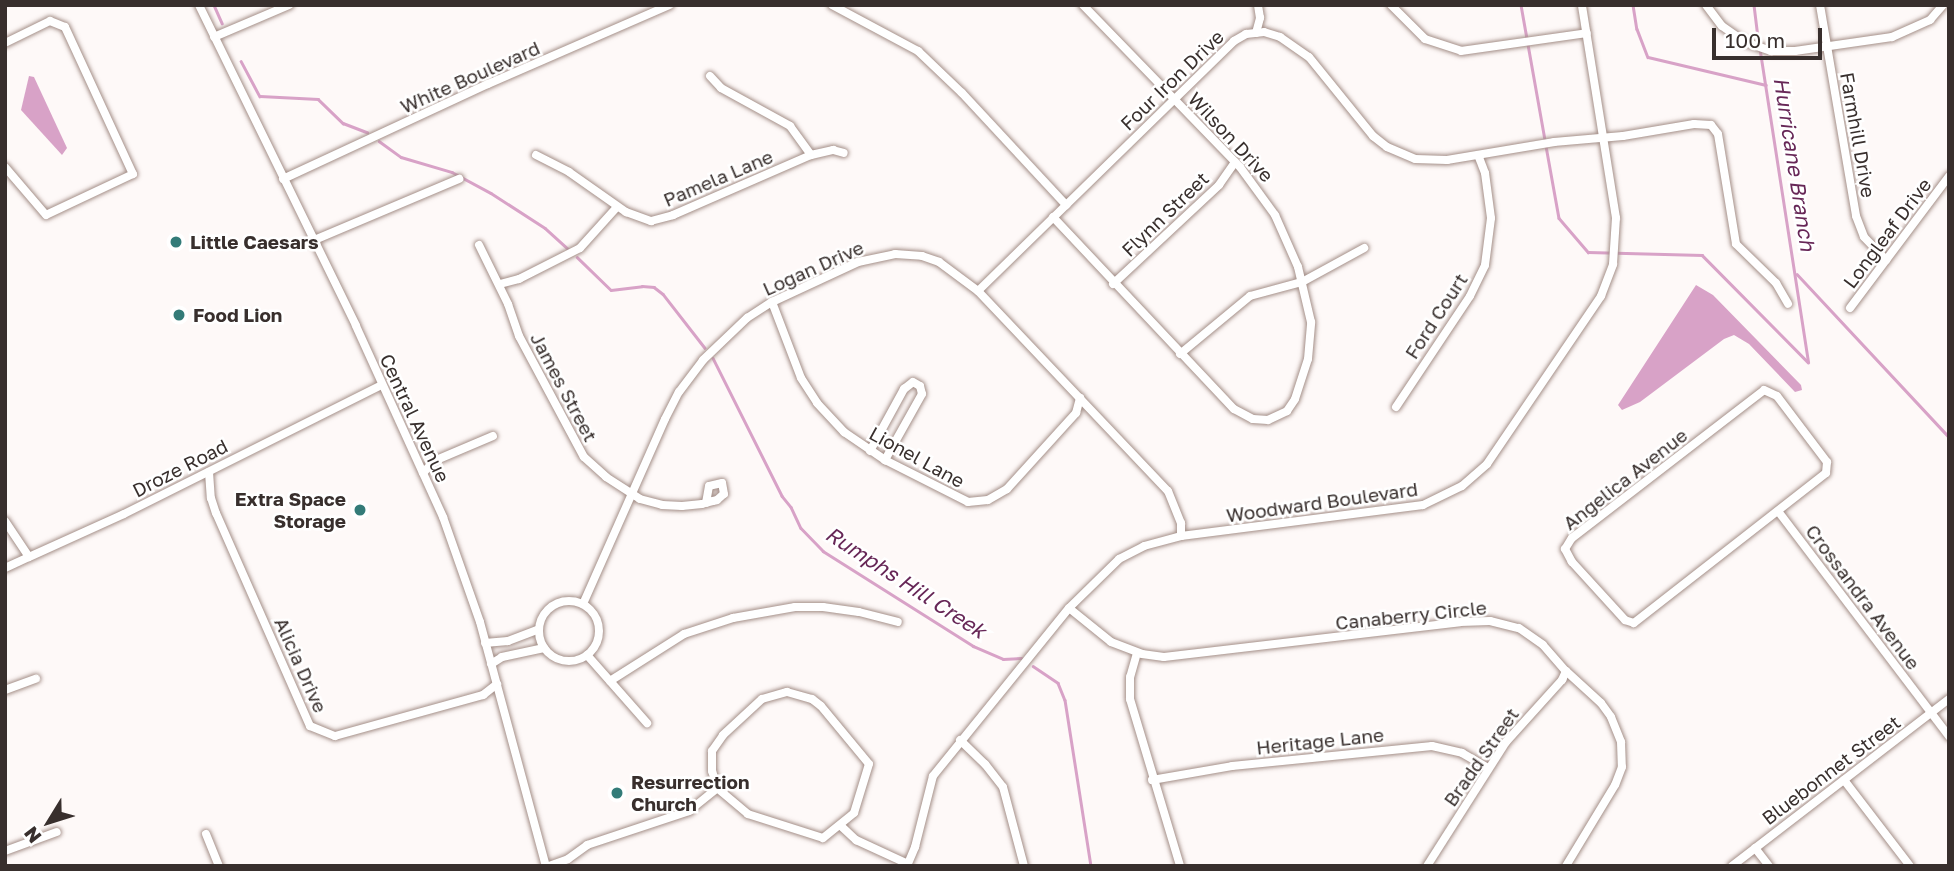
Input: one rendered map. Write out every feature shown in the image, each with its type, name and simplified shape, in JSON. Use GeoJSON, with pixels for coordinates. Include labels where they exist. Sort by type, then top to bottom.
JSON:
{"type":"FeatureCollection","features":[{"type":"Feature","properties":{"kind":"street","name":"Central Avenue"},"geometry":{"type":"LineString","coordinates":[[199,5],[382,385],[461,564],[547,866]]}},
{"type":"Feature","properties":{"kind":"street"},"geometry":{"type":"LineString","coordinates":[[215,37],[289,5]]}},
{"type":"Feature","properties":{"kind":"street","name":"White Boulevard"},"geometry":{"type":"LineString","coordinates":[[283,178],[488,84],[670,5]]}},
{"type":"Feature","properties":{"kind":"street"},"geometry":{"type":"LineString","coordinates":[[832,5],[909,44],[926,57],[1066,205]]}},
{"type":"Feature","properties":{"kind":"street","name":"Wilson Drive"},"geometry":{"type":"LineString","coordinates":[[1053,217],[1113,284],[1234,409],[1253,419],[1275,418],[1291,405],[1308,359],[1311,322],[1302,282],[1275,215],[1235,162],[1083,5]]}},
{"type":"Feature","properties":{"kind":"street"},"geometry":{"type":"LineString","coordinates":[[1256,33],[1260,18],[1258,5]]}},
{"type":"Feature","properties":{"kind":"street"},"geometry":{"type":"LineString","coordinates":[[1391,5],[1425,39],[1461,51],[1587,33]]}},
{"type":"Feature","properties":{"kind":"street","name":"Woodward Boulevard"},"geometry":{"type":"LineString","coordinates":[[908,865],[915,847],[929,785],[960,740],[1069,608],[1119,559],[1144,546],[1181,536],[1423,505],[1462,486],[1479,472],[1507,436],[1606,285],[1614,264],[1617,229],[1583,5]]}},
{"type":"Feature","properties":{"kind":"street"},"geometry":{"type":"LineString","coordinates":[[1706,5],[1722,26],[1753,46],[1771,51],[1827,48],[1905,33],[1930,20],[1943,5]]}},
{"type":"Feature","properties":{"kind":"street","name":"Farmhill Drive"},"geometry":{"type":"LineString","coordinates":[[1820,5],[1859,228],[1886,260]]}},
{"type":"Feature","properties":{"kind":"street"},"geometry":{"type":"LineString","coordinates":[[5,43],[50,21],[65,27],[133,174],[46,215],[5,167]]}},
{"type":"Feature","properties":{"kind":"street","name":"Four Iron Drive"},"geometry":{"type":"LineString","coordinates":[[978,290],[1234,41],[1256,33],[1280,37],[1310,57],[1360,122],[1387,147],[1427,161],[1694,124],[1711,125],[1718,134],[1736,244],[1776,283],[1788,304]]}},
{"type":"Feature","properties":{"kind":"street"},"geometry":{"type":"LineString","coordinates":[[710,76],[721,88],[790,126],[811,155]]}},
{"type":"Feature","properties":{"kind":"street","name":"Pamela Lane"},"geometry":{"type":"LineString","coordinates":[[536,155],[569,172],[617,207],[644,220],[665,218],[811,155],[832,149],[844,153]]}},
{"type":"Feature","properties":{"kind":"street","name":"Ford Court"},"geometry":{"type":"LineString","coordinates":[[1396,407],[1475,288],[1485,265],[1491,218],[1485,173],[1478,155]]}},
{"type":"Feature","properties":{"kind":"street","name":"Flynn Street"},"geometry":{"type":"LineString","coordinates":[[1113,284],[1219,185],[1235,162]]}},
{"type":"Feature","properties":{"kind":"street","name":"Longleaf Drive"},"geometry":{"type":"LineString","coordinates":[[1850,308],[1949,176]]}},
{"type":"Feature","properties":{"kind":"street"},"geometry":{"type":"LineString","coordinates":[[312,241],[460,179]]}},
{"type":"Feature","properties":{"kind":"street"},"geometry":{"type":"LineString","coordinates":[[500,284],[519,279],[580,248],[617,207]]}},
{"type":"Feature","properties":{"kind":"street","name":"James Street"},"geometry":{"type":"LineString","coordinates":[[479,245],[500,284],[519,336],[575,443],[595,468],[632,493],[662,505],[706,503]]}},
{"type":"Feature","properties":{"kind":"street"},"geometry":{"type":"LineString","coordinates":[[1180,354],[1250,296],[1302,282],[1364,248]]}},
{"type":"Feature","properties":{"kind":"street","name":"Logan Drive"},"geometry":{"type":"LineString","coordinates":[[583,604],[666,419],[691,375],[731,332],[772,302],[858,262],[895,254],[914,254],[939,262],[978,290],[1168,491],[1178,512],[1181,536]]}},
{"type":"Feature","properties":{"kind":"street","name":"Lionel Lane"},"geometry":{"type":"LineString","coordinates":[[772,302],[783,336],[812,395],[844,432],[885,460],[954,497],[982,502],[1012,484],[1076,413],[1080,398]]}},
{"type":"Feature","properties":{"kind":"street"},"geometry":{"type":"LineString","coordinates":[[870,451],[904,389],[914,382],[922,394],[885,460]]}},
{"type":"Feature","properties":{"kind":"street","name":"Droze Road"},"geometry":{"type":"LineString","coordinates":[[5,568],[209,472],[382,385]]}},
{"type":"Feature","properties":{"kind":"street","name":"Angelica Avenue"},"geometry":{"type":"LineString","coordinates":[[1763,390],[1777,396],[1827,462],[1826,473],[1778,511],[1634,623],[1625,620],[1572,562],[1565,549],[1572,538],[1763,390]]}},
{"type":"Feature","properties":{"kind":"street"},"geometry":{"type":"LineString","coordinates":[[423,473],[435,461],[493,436]]}},
{"type":"Feature","properties":{"kind":"street","name":"Alicia Drive"},"geometry":{"type":"LineString","coordinates":[[209,472],[211,498],[216,513],[310,726],[335,736],[483,695],[497,684]]}},
{"type":"Feature","properties":{"kind":"street","name":"Crossandra Avenue"},"geometry":{"type":"LineString","coordinates":[[1778,511],[1949,736]]}},
{"type":"Feature","properties":{"kind":"street"},"geometry":{"type":"LineString","coordinates":[[5,521],[29,557]]}},
{"type":"Feature","properties":{"kind":"street"},"geometry":{"type":"LineString","coordinates":[[571,601],[583,604],[592,612],[599,627],[597,643],[587,656],[568,662],[554,658],[544,648],[539,629],[544,614],[556,604],[571,601]]}},
{"type":"Feature","properties":{"kind":"street"},"geometry":{"type":"LineString","coordinates":[[610,681],[677,638],[733,618],[777,609],[814,607],[859,612],[898,622]]}},
{"type":"Feature","properties":{"kind":"street","name":"Canaberry Circle"},"geometry":{"type":"LineString","coordinates":[[1069,608],[1099,635],[1137,653],[1182,657],[1429,625],[1490,621],[1519,628],[1536,638],[1566,671],[1594,696],[1611,717],[1619,734],[1623,759],[1611,794],[1566,866]]}},
{"type":"Feature","properties":{"kind":"street"},"geometry":{"type":"LineString","coordinates":[[485,643],[508,641],[539,629]]}},
{"type":"Feature","properties":{"kind":"street"},"geometry":{"type":"LineString","coordinates":[[491,664],[502,657],[544,648]]}},
{"type":"Feature","properties":{"kind":"street"},"geometry":{"type":"LineString","coordinates":[[1137,653],[1130,677],[1130,699],[1152,780],[1180,866]]}},
{"type":"Feature","properties":{"kind":"street"},"geometry":{"type":"LineString","coordinates":[[587,656],[647,723]]}},
{"type":"Feature","properties":{"kind":"street","name":"Bradd Street"},"geometry":{"type":"LineString","coordinates":[[1427,866],[1488,768],[1528,715],[1562,680],[1566,671]]}},
{"type":"Feature","properties":{"kind":"street"},"geometry":{"type":"LineString","coordinates":[[5,690],[36,679]]}},
{"type":"Feature","properties":{"kind":"street"},"geometry":{"type":"LineString","coordinates":[[778,693],[799,693],[821,706],[869,764],[856,808],[841,827],[824,838],[816,838],[748,814],[717,788],[710,760],[712,751],[723,735],[762,699],[778,693]]}},
{"type":"Feature","properties":{"kind":"street","name":"Bluebonnet Street"},"geometry":{"type":"LineString","coordinates":[[1732,866],[1949,699]]}},
{"type":"Feature","properties":{"kind":"street"},"geometry":{"type":"LineString","coordinates":[[960,740],[985,764],[1003,788],[1024,866]]}},
{"type":"Feature","properties":{"kind":"street","name":"Heritage Lane"},"geometry":{"type":"LineString","coordinates":[[1152,780],[1232,766],[1432,746],[1462,753],[1488,768]]}},
{"type":"Feature","properties":{"kind":"street"},"geometry":{"type":"LineString","coordinates":[[1844,780],[1910,866]]}},
{"type":"Feature","properties":{"kind":"street"},"geometry":{"type":"LineString","coordinates":[[547,866],[568,859],[587,845],[689,811],[717,788]]}},
{"type":"Feature","properties":{"kind":"street"},"geometry":{"type":"LineString","coordinates":[[841,827],[856,840],[908,865]]}},
{"type":"Feature","properties":{"kind":"street"},"geometry":{"type":"LineString","coordinates":[[5,851],[57,832]]}},
{"type":"Feature","properties":{"kind":"street"},"geometry":{"type":"LineString","coordinates":[[206,834],[219,866]]}},
{"type":"Feature","properties":{"kind":"street"},"geometry":{"type":"LineString","coordinates":[[1755,848],[1769,866]]}},
{"type":"Feature","properties":{"kind":"shaded area"},"geometry":{"type":"Polygon","coordinates":[[[29,76],[34,77],[67,148],[62,155],[21,110],[29,76]]]}},
{"type":"Feature","properties":{"kind":"shaded area"},"geometry":{"type":"Polygon","coordinates":[[[1696,285],[1713,295],[1801,385],[1802,390],[1795,392],[1749,344],[1734,335],[1724,339],[1640,402],[1622,410],[1618,405],[1696,285]]]}},
{"type":"Feature","properties":{"kind":"waterway","name":"Rumphs Hill Creek"},"geometry":{"type":"LineString","coordinates":[[214,5],[222,23]]}},
{"type":"Feature","properties":{"kind":"waterway"},"geometry":{"type":"LineString","coordinates":[[1521,5],[1545,140]]}},
{"type":"Feature","properties":{"kind":"waterway"},"geometry":{"type":"LineString","coordinates":[[1633,5],[1637,29],[1648,57],[1766,85]]}},
{"type":"Feature","properties":{"kind":"waterway","name":"Hurricane Branch"},"geometry":{"type":"LineString","coordinates":[[1754,5],[1759,44]]}},
{"type":"Feature","properties":{"kind":"waterway"},"geometry":{"type":"LineString","coordinates":[[1546,146],[1559,218],[1588,252],[1702,255],[1808,362],[1760,51]]}},
{"type":"Feature","properties":{"kind":"waterway","name":"Rumphs Hill Creek"},"geometry":{"type":"LineString","coordinates":[[241,61],[260,96],[318,99],[343,123],[367,132]]}},
{"type":"Feature","properties":{"kind":"waterway","name":"Rumphs Hill Creek"},"geometry":{"type":"LineString","coordinates":[[379,141],[401,157],[452,172],[491,193],[545,228],[568,249]]}},
{"type":"Feature","properties":{"kind":"waterway","name":"Rumphs Hill Creek"},"geometry":{"type":"LineString","coordinates":[[577,257],[611,290],[654,287],[663,294],[705,348]]}},
{"type":"Feature","properties":{"kind":"waterway","name":"Hurricane Branch"},"geometry":{"type":"LineString","coordinates":[[1797,274],[1949,437]]}},
{"type":"Feature","properties":{"kind":"waterway","name":"Rumphs Hill Creek"},"geometry":{"type":"LineString","coordinates":[[713,358],[782,496],[791,507],[801,528],[823,551],[973,646],[1003,659],[1021,658]]}},
{"type":"Feature","properties":{"kind":"waterway","name":"Rumphs Hill Creek"},"geometry":{"type":"LineString","coordinates":[[1033,666],[1058,683],[1065,700],[1091,866]]}},
{"type":"Feature","properties":{"kind":"place","name":"Little Caesars"},"geometry":{"type":"Point","coordinates":[176,242]}},
{"type":"Feature","properties":{"kind":"place","name":"Food Lion"},"geometry":{"type":"Point","coordinates":[179,315]}},
{"type":"Feature","properties":{"kind":"place","name":"Extra Space Storage"},"geometry":{"type":"Point","coordinates":[360,510]}},
{"type":"Feature","properties":{"kind":"place","name":"Resurrection Church"},"geometry":{"type":"Point","coordinates":[617,793]}}]}
